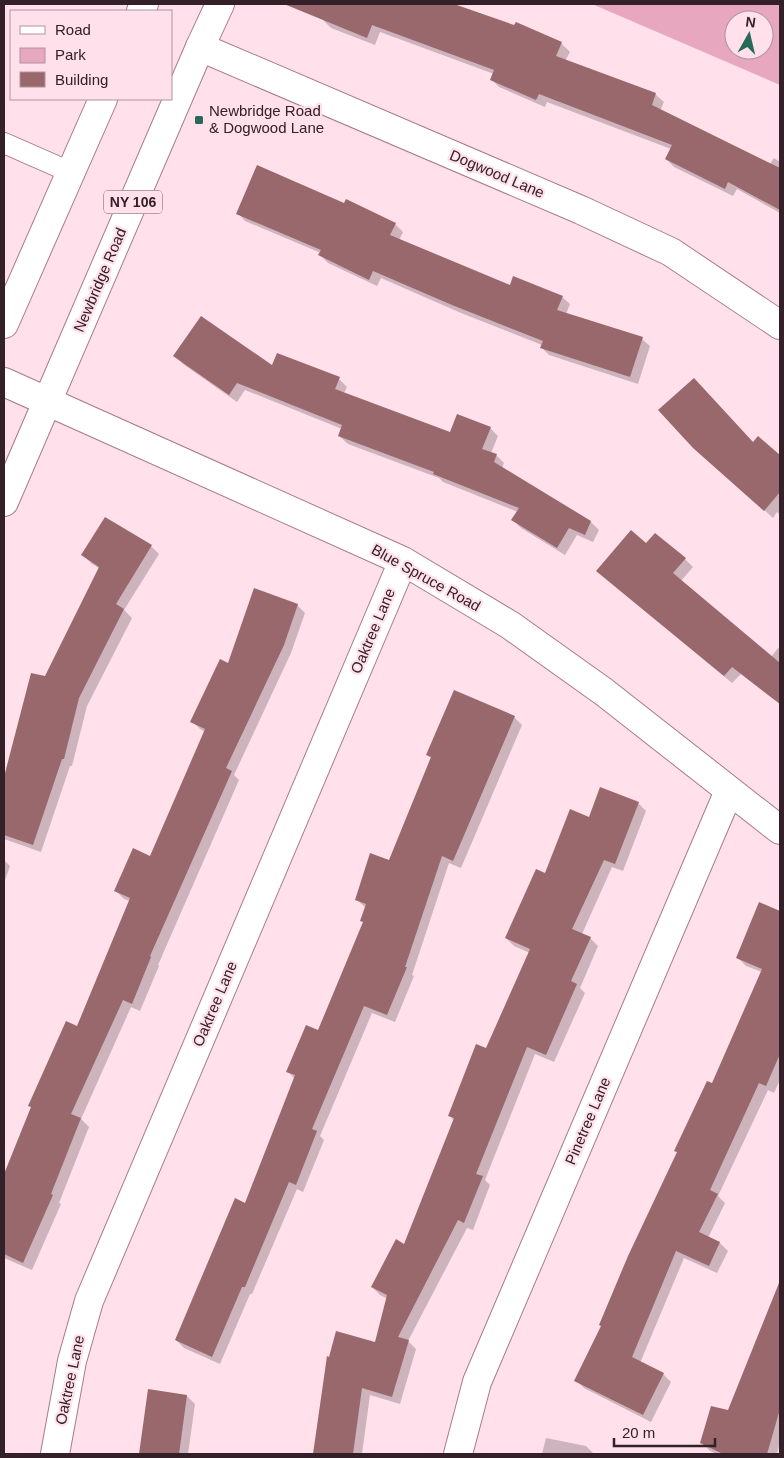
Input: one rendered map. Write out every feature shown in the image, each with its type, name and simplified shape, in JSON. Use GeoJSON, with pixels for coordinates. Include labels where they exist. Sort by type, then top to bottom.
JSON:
{"type":"FeatureCollection","features":[{"type":"Feature","properties":{"kind":"street","name":"Newbridge Road"},"geometry":{"type":"LineString","coordinates":[[4,502],[220,4]]}},
{"type":"Feature","properties":{"kind":"street","name":"Dogwood Lane"},"geometry":{"type":"LineString","coordinates":[[200,47],[581,210],[671,252],[780,325]]}},
{"type":"Feature","properties":{"kind":"street"},"geometry":{"type":"LineString","coordinates":[[4,324],[103,100]]}},
{"type":"Feature","properties":{"kind":"street","name":"Blue Spruce Road"},"geometry":{"type":"LineString","coordinates":[[4,382],[403,561],[510,625],[604,692],[780,830]]}},
{"type":"Feature","properties":{"kind":"street","name":"Oaktree Lane"},"geometry":{"type":"LineString","coordinates":[[55,1454],[72,1361],[90,1301],[403,561]]}},
{"type":"Feature","properties":{"kind":"street","name":"Pinetree Lane"},"geometry":{"type":"LineString","coordinates":[[458,1454],[477,1382],[729,791]]}},
{"type":"Feature","properties":{"kind":"lane"},"geometry":{"type":"LineString","coordinates":[[4,143],[70,172]]}},
{"type":"Feature","properties":{"kind":"green space"},"geometry":{"type":"Polygon","coordinates":[[[592,4],[780,4],[780,85],[592,4]]]}},
{"type":"Feature","properties":{"kind":"building"},"geometry":{"type":"Polygon","coordinates":[[[284,4],[454,4],[514,25],[516,22],[562,42],[556,56],[656,93],[652,105],[780,168],[780,210],[728,182],[725,189],[665,159],[672,145],[539,94],[536,100],[490,80],[494,70],[372,25],[367,38],[284,4]]]}},
{"type":"Feature","properties":{"kind":"building"},"geometry":{"type":"Polygon","coordinates":[[[257,165],[344,203],[346,199],[396,223],[390,235],[510,285],[513,276],[563,296],[557,310],[643,337],[630,377],[540,348],[543,341],[373,271],[369,280],[318,255],[321,250],[236,214],[257,165]]]}},
{"type":"Feature","properties":{"kind":"building"},"geometry":{"type":"Polygon","coordinates":[[[201,316],[272,365],[277,353],[340,377],[335,389],[450,432],[457,414],[491,427],[482,449],[497,454],[494,462],[591,521],[585,535],[569,528],[557,548],[511,520],[519,508],[433,474],[434,472],[338,436],[342,425],[237,383],[229,395],[173,356],[201,316]]]}},
{"type":"Feature","properties":{"kind":"building"},"geometry":{"type":"Polygon","coordinates":[[[694,378],[753,442],[758,436],[780,455],[780,492],[764,511],[693,448],[658,410],[694,378]]]}},
{"type":"Feature","properties":{"kind":"building"},"geometry":{"type":"Polygon","coordinates":[[[105,517],[152,545],[116,604],[124,609],[79,698],[64,759],[62,759],[33,845],[4,835],[4,777],[31,673],[45,676],[99,567],[81,555],[105,517]]]}},
{"type":"Feature","properties":{"kind":"building"},"geometry":{"type":"Polygon","coordinates":[[[631,530],[646,543],[655,533],[686,558],[673,573],[780,663],[780,704],[732,667],[724,676],[596,571],[631,530]]]}},
{"type":"Feature","properties":{"kind":"building"},"geometry":{"type":"Polygon","coordinates":[[[254,588],[298,604],[284,645],[226,768],[232,771],[150,956],[132,1004],[123,1000],[71,1114],[81,1118],[51,1194],[53,1195],[23,1263],[4,1254],[4,1174],[31,1107],[28,1106],[66,1021],[77,1026],[130,898],[114,891],[133,848],[150,856],[205,729],[190,722],[220,659],[228,663],[254,588]]]}},
{"type":"Feature","properties":{"kind":"building"},"geometry":{"type":"Polygon","coordinates":[[[454,690],[515,716],[453,861],[442,856],[405,967],[407,967],[387,1015],[364,1006],[312,1129],[317,1131],[296,1185],[289,1182],[245,1287],[242,1287],[212,1357],[175,1340],[235,1198],[245,1203],[295,1075],[286,1072],[306,1025],[318,1030],[363,922],[360,921],[366,904],[355,900],[370,853],[389,860],[431,757],[426,755],[454,690]]]}},
{"type":"Feature","properties":{"kind":"building"},"geometry":{"type":"Polygon","coordinates":[[[600,787],[639,802],[615,864],[604,860],[572,929],[591,937],[571,981],[577,984],[546,1055],[527,1047],[476,1174],[483,1176],[464,1223],[458,1220],[398,1337],[409,1340],[392,1397],[362,1388],[353,1454],[313,1454],[327,1356],[329,1357],[336,1331],[375,1342],[387,1295],[371,1287],[396,1239],[404,1244],[454,1118],[448,1116],[476,1044],[486,1048],[530,949],[505,938],[536,869],[545,873],[570,809],[589,817],[600,787]]]}},
{"type":"Feature","properties":{"kind":"building"},"geometry":{"type":"Polygon","coordinates":[[[759,902],[780,911],[780,1054],[766,1086],[759,1083],[710,1190],[718,1194],[699,1232],[720,1242],[709,1266],[676,1251],[632,1357],[664,1373],[643,1415],[574,1381],[601,1326],[599,1325],[628,1256],[677,1152],[674,1151],[707,1081],[712,1083],[762,969],[736,958],[759,902]]]}},
{"type":"Feature","properties":{"kind":"building"},"geometry":{"type":"Polygon","coordinates":[[[779,1283],[780,1409],[767,1454],[723,1454],[700,1443],[711,1406],[728,1410],[779,1283]]]}},
{"type":"Feature","properties":{"kind":"building"},"geometry":{"type":"Polygon","coordinates":[[[148,1389],[187,1395],[179,1454],[139,1454],[148,1389]]]}},
{"type":"Feature","properties":{"kind":"place","name":"Newbridge Road & Dogwood Lane"},"geometry":{"type":"Point","coordinates":[199,120]}}]}
